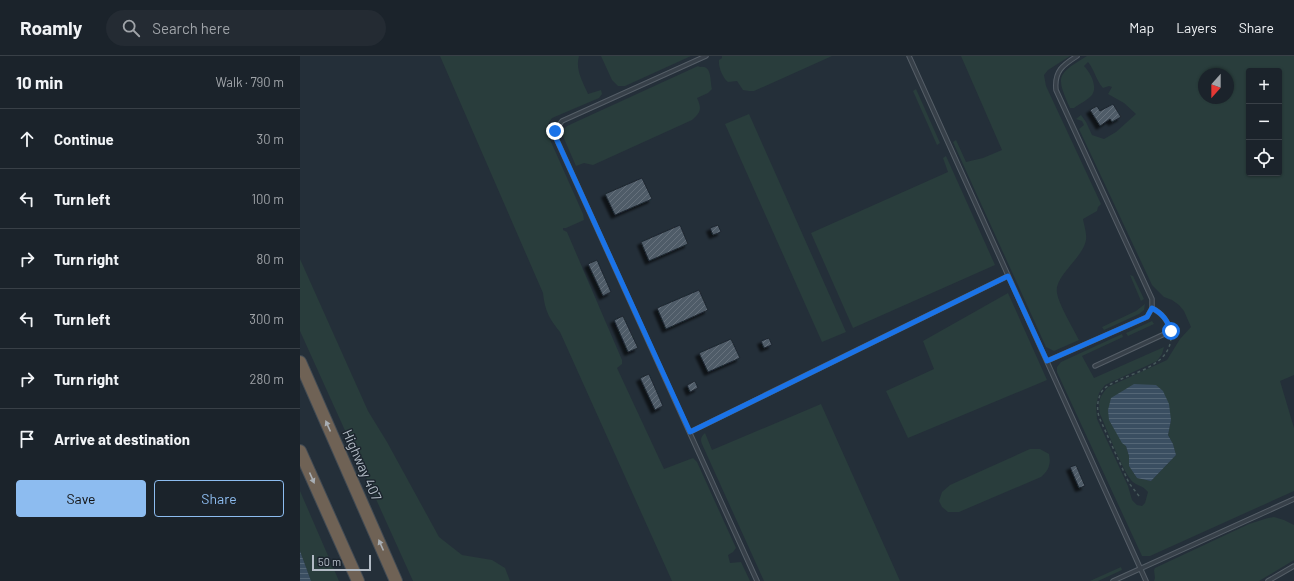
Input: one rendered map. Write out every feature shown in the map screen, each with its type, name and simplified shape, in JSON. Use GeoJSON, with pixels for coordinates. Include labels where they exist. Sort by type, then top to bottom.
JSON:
{"type":"FeatureCollection","features":[{"type":"Feature","properties":{"kind":"highway","name":"Highway 407"},"geometry":{"type":"LineString","coordinates":[[300,362],[396,581]]}},
{"type":"Feature","properties":{"kind":"highway"},"geometry":{"type":"LineString","coordinates":[[300,451],[358,581]]}},
{"type":"Feature","properties":{"kind":"lane"},"geometry":{"type":"LineString","coordinates":[[706,56],[562,121],[555,131],[555,136],[758,581]]}},
{"type":"Feature","properties":{"kind":"lane"},"geometry":{"type":"LineString","coordinates":[[909,56],[1146,581]]}},
{"type":"Feature","properties":{"kind":"lane"},"geometry":{"type":"LineString","coordinates":[[1047,361],[1147,317],[1152,308],[1152,299],[1056,90],[1055,81],[1058,72],[1066,63],[1078,56]]}},
{"type":"Feature","properties":{"kind":"lane"},"geometry":{"type":"LineString","coordinates":[[690,432],[1008,276]]}},
{"type":"Feature","properties":{"kind":"lane"},"geometry":{"type":"LineString","coordinates":[[1095,366],[1171,331],[1168,320],[1161,313],[1152,308]]}},
{"type":"Feature","properties":{"kind":"lane"},"geometry":{"type":"LineString","coordinates":[[1113,581],[1294,499]]}},
{"type":"Feature","properties":{"kind":"lane"},"geometry":{"type":"LineString","coordinates":[[1268,581],[1294,566]]}},
{"type":"Feature","properties":{"kind":"path"},"geometry":{"type":"LineString","coordinates":[[1139,496],[1130,483],[1099,417],[1097,406],[1100,394],[1107,386],[1158,363],[1165,355],[1171,344],[1171,331]]}},
{"type":"Feature","properties":{"kind":"green space"},"geometry":{"type":"Polygon","coordinates":[[[440,56],[579,56],[579,71],[588,94],[601,90],[602,94],[599,98],[552,118],[548,124],[548,135],[583,214],[584,220],[563,228],[563,230],[567,232],[622,360],[622,364],[617,368],[664,469],[693,458],[697,462],[736,548],[728,555],[730,563],[741,562],[750,581],[672,581],[560,332],[548,314],[543,293],[440,56]]]}},
{"type":"Feature","properties":{"kind":"green space"},"geometry":{"type":"Polygon","coordinates":[[[601,56],[691,56],[625,86],[618,86],[612,80],[601,56]]]}},
{"type":"Feature","properties":{"kind":"green space"},"geometry":{"type":"Polygon","coordinates":[[[722,56],[832,56],[754,91],[749,91],[743,90],[737,81],[728,82],[724,78],[719,66],[719,60],[722,56]]]}},
{"type":"Feature","properties":{"kind":"green space"},"geometry":{"type":"Polygon","coordinates":[[[961,56],[1070,56],[1048,70],[1044,75],[1046,86],[1101,204],[1097,211],[1083,219],[1086,232],[1084,247],[1064,274],[1057,287],[1060,304],[1079,340],[1054,351],[1046,347],[953,142],[956,140],[966,162],[983,158],[1002,150],[961,56]]]}},
{"type":"Feature","properties":{"kind":"green space"},"geometry":{"type":"Polygon","coordinates":[[[1087,56],[1294,56],[1294,375],[1280,381],[1294,428],[1294,491],[1150,556],[1142,556],[1057,372],[1057,367],[1061,362],[1122,334],[1123,337],[1082,356],[1094,378],[1164,347],[1162,354],[1157,361],[1105,385],[1099,393],[1096,406],[1097,419],[1128,486],[1132,500],[1137,505],[1142,506],[1145,503],[1148,492],[1129,478],[1100,414],[1100,399],[1108,387],[1167,360],[1180,339],[1191,327],[1184,311],[1179,305],[1164,297],[1152,285],[1079,129],[1084,125],[1082,121],[1076,119],[1081,115],[1092,135],[1104,139],[1116,132],[1136,114],[1124,103],[1108,94],[1112,87],[1109,86],[1103,88],[1088,62],[1084,66],[1089,72],[1094,83],[1094,91],[1086,100],[1074,108],[1070,108],[1062,89],[1061,82],[1064,72],[1087,56]],[[1171,420],[1126,446],[1129,456],[1129,466],[1137,478],[1151,481],[1176,455],[1173,444],[1168,435],[1171,420]]]}},
{"type":"Feature","properties":{"kind":"green space"},"geometry":{"type":"Polygon","coordinates":[[[698,66],[707,68],[709,71],[712,89],[708,93],[697,98],[700,105],[700,110],[692,120],[593,165],[584,163],[576,166],[562,134],[563,130],[567,126],[698,66]]]}},
{"type":"Feature","properties":{"kind":"green space"},"geometry":{"type":"Polygon","coordinates":[[[916,89],[940,143],[937,145],[913,91],[916,89]]]}},
{"type":"Feature","properties":{"kind":"green space"},"geometry":{"type":"Polygon","coordinates":[[[749,114],[846,332],[822,342],[725,124],[749,114]]]}},
{"type":"Feature","properties":{"kind":"green space"},"geometry":{"type":"Polygon","coordinates":[[[946,156],[995,265],[853,328],[811,233],[948,172],[943,158],[946,156]]]}},
{"type":"Feature","properties":{"kind":"green space"},"geometry":{"type":"Polygon","coordinates":[[[300,259],[368,411],[387,442],[439,537],[462,555],[492,560],[505,568],[510,581],[413,581],[300,331],[300,259]]]}},
{"type":"Feature","properties":{"kind":"green space"},"geometry":{"type":"Polygon","coordinates":[[[1130,275],[1133,276],[1144,299],[1141,301],[1130,275]]]}},
{"type":"Feature","properties":{"kind":"green space"},"geometry":{"type":"Polygon","coordinates":[[[1008,293],[1047,380],[908,438],[886,391],[934,369],[923,341],[1008,293]]]}},
{"type":"Feature","properties":{"kind":"green space"},"geometry":{"type":"Polygon","coordinates":[[[1145,304],[1144,310],[1139,314],[1104,330],[1102,327],[1136,311],[1145,304]]]}},
{"type":"Feature","properties":{"kind":"green space"},"geometry":{"type":"Polygon","coordinates":[[[1152,321],[1154,324],[1128,336],[1126,333],[1152,321]]]}},
{"type":"Feature","properties":{"kind":"green space"},"geometry":{"type":"Polygon","coordinates":[[[821,404],[900,581],[764,581],[701,442],[701,438],[705,433],[712,450],[821,404]]]}},
{"type":"Feature","properties":{"kind":"green space"},"geometry":{"type":"Polygon","coordinates":[[[1030,449],[1040,449],[1049,454],[1049,467],[1041,477],[959,512],[948,512],[942,507],[939,501],[942,492],[950,485],[1030,449]]]}},
{"type":"Feature","properties":{"kind":"green space"},"geometry":{"type":"Polygon","coordinates":[[[300,491],[339,581],[311,581],[300,551],[300,491]]]}},
{"type":"Feature","properties":{"kind":"green space"},"geometry":{"type":"Polygon","coordinates":[[[1274,517],[1294,525],[1294,560],[1259,581],[1154,581],[1155,568],[1249,524],[1274,517]]]}},
{"type":"Feature","properties":{"kind":"green space"},"geometry":{"type":"Polygon","coordinates":[[[1121,567],[1122,570],[1098,581],[1090,581],[1121,567]]]}},
{"type":"Feature","properties":{"kind":"water"},"geometry":{"type":"Polygon","coordinates":[[[1134,384],[1156,385],[1163,391],[1169,404],[1171,420],[1168,435],[1173,444],[1176,455],[1151,481],[1137,478],[1129,466],[1129,456],[1126,446],[1122,443],[1109,420],[1108,410],[1111,398],[1134,384]]]}},
{"type":"Feature","properties":{"kind":"water"},"geometry":{"type":"Polygon","coordinates":[[[300,551],[311,581],[300,581],[300,551]]]}},
{"type":"Feature","properties":{"kind":"building"},"geometry":{"type":"Polygon","coordinates":[[[1113,104],[1121,117],[1112,122],[1110,119],[1100,126],[1090,110],[1097,106],[1100,111],[1113,104]]]}},
{"type":"Feature","properties":{"kind":"building"},"geometry":{"type":"Polygon","coordinates":[[[642,178],[652,199],[615,215],[605,194],[642,178]]]}},
{"type":"Feature","properties":{"kind":"building"},"geometry":{"type":"Polygon","coordinates":[[[680,225],[688,244],[649,261],[641,242],[680,225]]]}},
{"type":"Feature","properties":{"kind":"building"},"geometry":{"type":"Polygon","coordinates":[[[718,225],[721,232],[713,235],[710,228],[718,225]]]}},
{"type":"Feature","properties":{"kind":"building"},"geometry":{"type":"Polygon","coordinates":[[[597,260],[611,292],[603,296],[588,264],[597,260]]]}},
{"type":"Feature","properties":{"kind":"building"},"geometry":{"type":"Polygon","coordinates":[[[699,290],[708,310],[666,329],[657,308],[699,290]]]}},
{"type":"Feature","properties":{"kind":"building"},"geometry":{"type":"Polygon","coordinates":[[[623,316],[638,348],[628,352],[614,320],[623,316]]]}},
{"type":"Feature","properties":{"kind":"building"},"geometry":{"type":"Polygon","coordinates":[[[769,338],[772,345],[764,348],[761,341],[769,338]]]}},
{"type":"Feature","properties":{"kind":"building"},"geometry":{"type":"Polygon","coordinates":[[[731,339],[740,358],[708,372],[699,353],[731,339]]]}},
{"type":"Feature","properties":{"kind":"building"},"geometry":{"type":"Polygon","coordinates":[[[649,374],[663,406],[655,410],[640,378],[649,374]]]}},
{"type":"Feature","properties":{"kind":"building"},"geometry":{"type":"Polygon","coordinates":[[[695,381],[698,388],[690,392],[687,385],[695,381]]]}},
{"type":"Feature","properties":{"kind":"building"},"geometry":{"type":"Polygon","coordinates":[[[1076,465],[1085,486],[1079,488],[1070,467],[1076,465]]]}},
{"type":"Feature","properties":{"kind":"route"},"geometry":{"type":"LineString","coordinates":[[555,131],[555,136],[690,432],[1008,276],[1047,361],[1147,317],[1152,308],[1161,313],[1168,320],[1171,331]]}}]}
